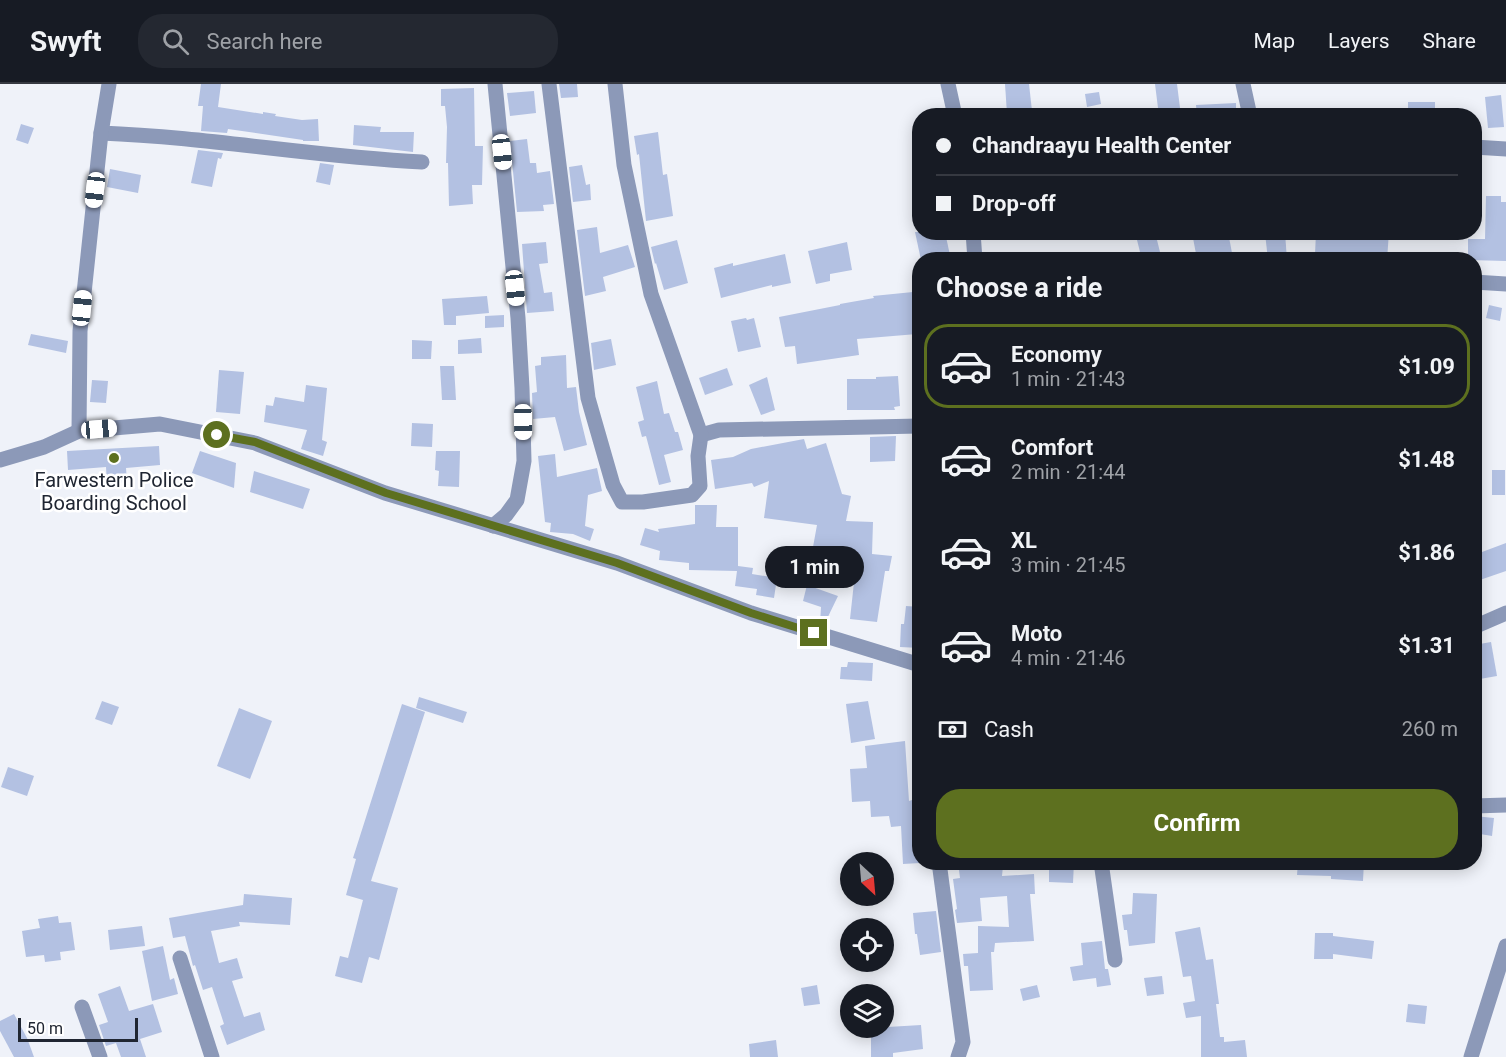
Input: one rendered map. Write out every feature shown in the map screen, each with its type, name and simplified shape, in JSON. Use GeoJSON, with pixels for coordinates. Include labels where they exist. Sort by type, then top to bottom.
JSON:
{"type":"FeatureCollection","features":[{"type":"Feature","properties":{"kind":"street"},"geometry":{"type":"LineString","coordinates":[[79,431],[80,331],[101,134],[109,84]]}},
{"type":"Feature","properties":{"kind":"street"},"geometry":{"type":"LineString","coordinates":[[493,526],[506,515],[517,500],[524,461],[518,318],[495,84]]}},
{"type":"Feature","properties":{"kind":"street"},"geometry":{"type":"LineString","coordinates":[[549,84],[588,398],[613,485],[622,502],[643,502],[692,495],[700,486],[701,435],[651,294],[624,165],[615,84]]}},
{"type":"Feature","properties":{"kind":"street"},"geometry":{"type":"LineString","coordinates":[[948,84],[953,108]]}},
{"type":"Feature","properties":{"kind":"street"},"geometry":{"type":"LineString","coordinates":[[1243,84],[1249,108]]}},
{"type":"Feature","properties":{"kind":"street"},"geometry":{"type":"LineString","coordinates":[[101,134],[146,135],[369,159],[422,162]]}},
{"type":"Feature","properties":{"kind":"street"},"geometry":{"type":"LineString","coordinates":[[1482,148],[1506,149]]}},
{"type":"Feature","properties":{"kind":"street"},"geometry":{"type":"LineString","coordinates":[[1482,282],[1506,284]]}},
{"type":"Feature","properties":{"kind":"street"},"geometry":{"type":"LineString","coordinates":[[0,460],[44,447],[79,431],[160,424],[255,442],[386,493],[617,563],[751,613],[912,663]]}},
{"type":"Feature","properties":{"kind":"street"},"geometry":{"type":"LineString","coordinates":[[701,435],[720,430],[912,426]]}},
{"type":"Feature","properties":{"kind":"street"},"geometry":{"type":"LineString","coordinates":[[1482,624],[1506,613]]}},
{"type":"Feature","properties":{"kind":"street"},"geometry":{"type":"LineString","coordinates":[[1482,806],[1506,805]]}},
{"type":"Feature","properties":{"kind":"street"},"geometry":{"type":"LineString","coordinates":[[940,870],[963,1042],[958,1057]]}},
{"type":"Feature","properties":{"kind":"street"},"geometry":{"type":"LineString","coordinates":[[1102,870],[1115,960]]}},
{"type":"Feature","properties":{"kind":"street"},"geometry":{"type":"LineString","coordinates":[[1471,1057],[1506,946]]}},
{"type":"Feature","properties":{"kind":"street"},"geometry":{"type":"LineString","coordinates":[[180,958],[212,1057]]}},
{"type":"Feature","properties":{"kind":"street"},"geometry":{"type":"LineString","coordinates":[[82,1007],[100,1057]]}},
{"type":"Feature","properties":{"kind":"building"},"geometry":{"type":"Polygon","coordinates":[[[201,84],[221,84],[218,107],[276,114],[275,116],[302,120],[318,119],[319,141],[303,141],[228,129],[227,133],[201,131],[203,106],[198,106],[201,84]]]}},
{"type":"Feature","properties":{"kind":"building"},"geometry":{"type":"Polygon","coordinates":[[[559,84],[577,84],[578,97],[561,98],[559,84]]]}},
{"type":"Feature","properties":{"kind":"building"},"geometry":{"type":"Polygon","coordinates":[[[1005,84],[1029,84],[1032,108],[1007,108],[1005,84]]]}},
{"type":"Feature","properties":{"kind":"building"},"geometry":{"type":"Polygon","coordinates":[[[1155,84],[1177,84],[1180,108],[1158,108],[1155,84]]]}},
{"type":"Feature","properties":{"kind":"building"},"geometry":{"type":"Polygon","coordinates":[[[474,88],[475,146],[483,146],[482,185],[472,185],[473,204],[449,206],[448,163],[446,163],[447,127],[445,106],[441,106],[441,89],[474,88]]]}},
{"type":"Feature","properties":{"kind":"building"},"geometry":{"type":"Polygon","coordinates":[[[534,91],[536,113],[510,116],[507,93],[534,91]]]}},
{"type":"Feature","properties":{"kind":"building"},"geometry":{"type":"Polygon","coordinates":[[[1099,92],[1101,104],[1087,107],[1085,94],[1099,92]]]}},
{"type":"Feature","properties":{"kind":"building"},"geometry":{"type":"Polygon","coordinates":[[[1501,95],[1504,127],[1488,128],[1485,97],[1501,95]]]}},
{"type":"Feature","properties":{"kind":"building"},"geometry":{"type":"Polygon","coordinates":[[[1408,102],[1435,102],[1435,108],[1408,108],[1408,102]]]}},
{"type":"Feature","properties":{"kind":"building"},"geometry":{"type":"Polygon","coordinates":[[[1236,103],[1236,108],[1196,108],[1196,105],[1236,103]]]}},
{"type":"Feature","properties":{"kind":"building"},"geometry":{"type":"Polygon","coordinates":[[[21,124],[34,128],[28,144],[16,140],[21,124]]]}},
{"type":"Feature","properties":{"kind":"building"},"geometry":{"type":"Polygon","coordinates":[[[354,125],[381,127],[380,132],[414,132],[413,152],[353,145],[354,125]]]}},
{"type":"Feature","properties":{"kind":"building"},"geometry":{"type":"Polygon","coordinates":[[[658,132],[663,175],[667,174],[673,216],[646,221],[639,154],[637,155],[634,136],[658,132]]]}},
{"type":"Feature","properties":{"kind":"building"},"geometry":{"type":"Polygon","coordinates":[[[527,139],[530,163],[536,163],[537,173],[550,171],[554,204],[543,205],[544,211],[517,212],[510,141],[527,139]]]}},
{"type":"Feature","properties":{"kind":"building"},"geometry":{"type":"Polygon","coordinates":[[[198,150],[223,153],[221,159],[218,158],[212,187],[191,183],[198,150]]]}},
{"type":"Feature","properties":{"kind":"building"},"geometry":{"type":"Polygon","coordinates":[[[320,163],[334,165],[330,185],[316,182],[320,163]]]}},
{"type":"Feature","properties":{"kind":"building"},"geometry":{"type":"Polygon","coordinates":[[[582,165],[586,185],[590,184],[591,200],[573,202],[569,167],[582,165]]]}},
{"type":"Feature","properties":{"kind":"building"},"geometry":{"type":"Polygon","coordinates":[[[110,169],[141,175],[138,193],[107,187],[110,169]]]}},
{"type":"Feature","properties":{"kind":"building"},"geometry":{"type":"Polygon","coordinates":[[[1486,196],[1501,196],[1501,202],[1506,202],[1506,261],[1482,260],[1482,252],[1468,252],[1468,240],[1485,239],[1486,196]]]}},
{"type":"Feature","properties":{"kind":"building"},"geometry":{"type":"Polygon","coordinates":[[[597,227],[600,253],[628,245],[635,267],[603,277],[606,291],[585,296],[577,230],[597,227]]]}},
{"type":"Feature","properties":{"kind":"building"},"geometry":{"type":"Polygon","coordinates":[[[677,240],[688,283],[664,290],[651,247],[677,240]]]}},
{"type":"Feature","properties":{"kind":"building"},"geometry":{"type":"Polygon","coordinates":[[[917,240],[947,240],[949,252],[919,252],[917,240]]]}},
{"type":"Feature","properties":{"kind":"building"},"geometry":{"type":"Polygon","coordinates":[[[1137,240],[1157,240],[1160,252],[1140,252],[1137,240]]]}},
{"type":"Feature","properties":{"kind":"building"},"geometry":{"type":"Polygon","coordinates":[[[1193,240],[1230,240],[1232,252],[1196,252],[1193,240]]]}},
{"type":"Feature","properties":{"kind":"building"},"geometry":{"type":"Polygon","coordinates":[[[1266,240],[1286,240],[1286,252],[1267,252],[1266,240]]]}},
{"type":"Feature","properties":{"kind":"building"},"geometry":{"type":"Polygon","coordinates":[[[1316,240],[1388,240],[1388,252],[1315,252],[1316,240]]]}},
{"type":"Feature","properties":{"kind":"building"},"geometry":{"type":"Polygon","coordinates":[[[546,242],[548,263],[539,264],[544,293],[552,292],[554,311],[527,313],[522,244],[546,242]]]}},
{"type":"Feature","properties":{"kind":"building"},"geometry":{"type":"Polygon","coordinates":[[[847,242],[852,270],[830,274],[830,281],[816,284],[808,251],[847,242]]]}},
{"type":"Feature","properties":{"kind":"building"},"geometry":{"type":"Polygon","coordinates":[[[785,254],[791,283],[772,287],[772,285],[721,298],[714,268],[785,254]]]}},
{"type":"Feature","properties":{"kind":"building"},"geometry":{"type":"Polygon","coordinates":[[[912,292],[912,334],[857,339],[859,355],[797,364],[795,346],[785,347],[779,317],[874,298],[873,296],[912,292]]]}},
{"type":"Feature","properties":{"kind":"building"},"geometry":{"type":"Polygon","coordinates":[[[487,296],[489,313],[456,316],[456,325],[444,325],[442,299],[487,296]]]}},
{"type":"Feature","properties":{"kind":"building"},"geometry":{"type":"Polygon","coordinates":[[[1489,305],[1502,308],[1500,321],[1486,318],[1489,305]]]}},
{"type":"Feature","properties":{"kind":"building"},"geometry":{"type":"Polygon","coordinates":[[[504,315],[504,327],[485,328],[485,316],[504,315]]]}},
{"type":"Feature","properties":{"kind":"building"},"geometry":{"type":"Polygon","coordinates":[[[746,318],[747,320],[754,318],[761,347],[738,352],[731,321],[746,318]]]}},
{"type":"Feature","properties":{"kind":"building"},"geometry":{"type":"Polygon","coordinates":[[[31,334],[68,341],[66,353],[28,345],[31,334]]]}},
{"type":"Feature","properties":{"kind":"building"},"geometry":{"type":"Polygon","coordinates":[[[481,338],[482,353],[458,354],[458,340],[481,338]]]}},
{"type":"Feature","properties":{"kind":"building"},"geometry":{"type":"Polygon","coordinates":[[[611,339],[616,365],[594,370],[591,343],[611,339]]]}},
{"type":"Feature","properties":{"kind":"building"},"geometry":{"type":"Polygon","coordinates":[[[412,340],[432,341],[431,359],[412,359],[412,340]]]}},
{"type":"Feature","properties":{"kind":"building"},"geometry":{"type":"Polygon","coordinates":[[[566,355],[567,388],[576,387],[587,445],[564,451],[555,417],[533,419],[532,393],[537,392],[535,366],[541,365],[541,357],[566,355]]]}},
{"type":"Feature","properties":{"kind":"building"},"geometry":{"type":"Polygon","coordinates":[[[440,366],[454,366],[456,400],[442,400],[440,366]]]}},
{"type":"Feature","properties":{"kind":"building"},"geometry":{"type":"Polygon","coordinates":[[[727,368],[733,385],[705,395],[699,378],[727,368]]]}},
{"type":"Feature","properties":{"kind":"building"},"geometry":{"type":"Polygon","coordinates":[[[219,370],[244,372],[240,414],[216,412],[219,370]]]}},
{"type":"Feature","properties":{"kind":"building"},"geometry":{"type":"Polygon","coordinates":[[[898,376],[900,406],[894,407],[895,410],[847,410],[847,379],[898,376]]]}},
{"type":"Feature","properties":{"kind":"building"},"geometry":{"type":"Polygon","coordinates":[[[767,377],[775,410],[761,415],[749,385],[767,377]]]}},
{"type":"Feature","properties":{"kind":"building"},"geometry":{"type":"Polygon","coordinates":[[[92,380],[108,381],[106,403],[90,402],[92,380]]]}},
{"type":"Feature","properties":{"kind":"building"},"geometry":{"type":"Polygon","coordinates":[[[657,381],[664,414],[669,413],[683,450],[664,455],[671,482],[659,485],[646,436],[642,437],[638,422],[644,420],[636,387],[657,381]]]}},
{"type":"Feature","properties":{"kind":"building"},"geometry":{"type":"Polygon","coordinates":[[[306,385],[327,388],[322,440],[327,442],[323,456],[301,449],[307,430],[264,422],[266,405],[273,406],[275,397],[304,402],[306,385]]]}},
{"type":"Feature","properties":{"kind":"building"},"geometry":{"type":"Polygon","coordinates":[[[412,423],[433,424],[432,447],[411,446],[412,423]]]}},
{"type":"Feature","properties":{"kind":"building"},"geometry":{"type":"Polygon","coordinates":[[[896,436],[895,461],[870,462],[870,437],[896,436]]]}},
{"type":"Feature","properties":{"kind":"building"},"geometry":{"type":"Polygon","coordinates":[[[804,439],[807,449],[826,443],[842,494],[851,496],[846,521],[873,522],[872,554],[892,556],[889,571],[885,571],[877,622],[850,619],[857,555],[813,547],[817,525],[764,518],[769,481],[754,487],[752,483],[715,489],[711,460],[733,457],[751,449],[804,439]]]}},
{"type":"Feature","properties":{"kind":"building","name":"Farwestern Police Boarding School"},"geometry":{"type":"Polygon","coordinates":[[[159,446],[160,465],[126,468],[127,482],[107,484],[106,467],[68,470],[67,451],[159,446]]]}},
{"type":"Feature","properties":{"kind":"building"},"geometry":{"type":"Polygon","coordinates":[[[200,451],[236,463],[234,488],[192,473],[200,451]]]}},
{"type":"Feature","properties":{"kind":"building"},"geometry":{"type":"Polygon","coordinates":[[[436,451],[460,451],[459,487],[438,486],[439,471],[435,470],[436,451]]]}},
{"type":"Feature","properties":{"kind":"building"},"geometry":{"type":"Polygon","coordinates":[[[555,454],[557,477],[597,468],[602,491],[588,495],[585,526],[594,529],[590,541],[573,534],[550,532],[551,523],[545,522],[538,456],[555,454]]]}},
{"type":"Feature","properties":{"kind":"building"},"geometry":{"type":"Polygon","coordinates":[[[1492,470],[1505,470],[1505,495],[1492,495],[1492,470]]]}},
{"type":"Feature","properties":{"kind":"building"},"geometry":{"type":"Polygon","coordinates":[[[254,471],[310,489],[303,509],[250,492],[254,471]]]}},
{"type":"Feature","properties":{"kind":"building"},"geometry":{"type":"Polygon","coordinates":[[[695,505],[717,505],[716,527],[738,527],[738,566],[753,568],[752,574],[777,578],[774,598],[756,595],[757,589],[735,586],[737,571],[689,570],[689,563],[659,560],[660,551],[640,545],[645,528],[659,532],[658,529],[695,524],[695,505]]]}},
{"type":"Feature","properties":{"kind":"building"},"geometry":{"type":"Polygon","coordinates":[[[1506,543],[1506,571],[1482,579],[1482,552],[1506,543]]]}},
{"type":"Feature","properties":{"kind":"building"},"geometry":{"type":"Polygon","coordinates":[[[807,585],[838,596],[824,625],[820,624],[821,607],[803,601],[807,585]]]}},
{"type":"Feature","properties":{"kind":"building"},"geometry":{"type":"Polygon","coordinates":[[[906,606],[912,606],[912,648],[900,647],[901,624],[904,624],[906,606]]]}},
{"type":"Feature","properties":{"kind":"building"},"geometry":{"type":"Polygon","coordinates":[[[1491,642],[1497,676],[1482,679],[1482,644],[1491,642]]]}},
{"type":"Feature","properties":{"kind":"building"},"geometry":{"type":"Polygon","coordinates":[[[848,662],[873,663],[872,681],[840,679],[841,667],[847,667],[848,662]]]}},
{"type":"Feature","properties":{"kind":"building"},"geometry":{"type":"Polygon","coordinates":[[[419,697],[467,712],[463,723],[416,708],[419,697]]]}},
{"type":"Feature","properties":{"kind":"building"},"geometry":{"type":"Polygon","coordinates":[[[102,701],[119,707],[112,725],[95,719],[102,701]]]}},
{"type":"Feature","properties":{"kind":"building"},"geometry":{"type":"Polygon","coordinates":[[[868,701],[875,739],[851,743],[846,704],[868,701]]]}},
{"type":"Feature","properties":{"kind":"building"},"geometry":{"type":"Polygon","coordinates":[[[402,704],[425,712],[371,881],[398,888],[379,960],[369,957],[362,983],[335,976],[340,956],[348,958],[363,900],[346,895],[356,859],[353,858],[402,704]]]}},
{"type":"Feature","properties":{"kind":"building"},"geometry":{"type":"Polygon","coordinates":[[[239,708],[272,721],[250,779],[217,766],[239,708]]]}},
{"type":"Feature","properties":{"kind":"building"},"geometry":{"type":"Polygon","coordinates":[[[905,741],[909,801],[912,800],[912,863],[903,864],[901,826],[891,827],[889,816],[871,817],[870,801],[852,802],[850,769],[867,768],[865,746],[905,741]]]}},
{"type":"Feature","properties":{"kind":"building"},"geometry":{"type":"Polygon","coordinates":[[[8,767],[34,776],[27,796],[1,787],[8,767]]]}},
{"type":"Feature","properties":{"kind":"building"},"geometry":{"type":"Polygon","coordinates":[[[1482,817],[1494,818],[1492,836],[1482,834],[1482,817]]]}},
{"type":"Feature","properties":{"kind":"building"},"geometry":{"type":"Polygon","coordinates":[[[959,870],[1003,870],[1002,876],[1034,874],[1035,894],[1030,894],[1034,941],[995,943],[994,952],[991,952],[993,990],[970,991],[968,966],[964,966],[963,954],[978,953],[978,926],[1009,927],[1007,896],[980,898],[982,921],[957,923],[953,879],[960,878],[959,870]]]}},
{"type":"Feature","properties":{"kind":"building"},"geometry":{"type":"Polygon","coordinates":[[[1049,870],[1074,870],[1073,883],[1049,882],[1049,870]]]}},
{"type":"Feature","properties":{"kind":"building"},"geometry":{"type":"Polygon","coordinates":[[[1297,870],[1364,870],[1363,881],[1331,879],[1331,876],[1297,875],[1297,870]]]}},
{"type":"Feature","properties":{"kind":"building"},"geometry":{"type":"Polygon","coordinates":[[[1133,893],[1157,894],[1155,943],[1129,946],[1122,915],[1132,914],[1133,893]]]}},
{"type":"Feature","properties":{"kind":"building"},"geometry":{"type":"Polygon","coordinates":[[[244,894],[292,898],[290,925],[239,922],[240,926],[211,931],[219,963],[237,958],[243,978],[232,981],[244,1017],[260,1012],[265,1030],[227,1045],[220,1026],[224,1024],[212,987],[203,990],[195,965],[193,966],[185,936],[173,938],[169,918],[243,905],[244,894]]]}},
{"type":"Feature","properties":{"kind":"building"},"geometry":{"type":"Polygon","coordinates":[[[936,911],[941,952],[920,955],[913,913],[936,911]]]}},
{"type":"Feature","properties":{"kind":"building"},"geometry":{"type":"Polygon","coordinates":[[[58,916],[59,923],[71,922],[75,950],[60,952],[61,960],[45,962],[44,955],[26,957],[22,931],[40,928],[38,919],[58,916]]]}},
{"type":"Feature","properties":{"kind":"building"},"geometry":{"type":"Polygon","coordinates":[[[142,926],[145,946],[110,950],[108,930],[142,926]]]}},
{"type":"Feature","properties":{"kind":"building"},"geometry":{"type":"Polygon","coordinates":[[[1200,927],[1206,960],[1213,959],[1219,1004],[1216,1004],[1220,1037],[1224,1037],[1224,1042],[1245,1040],[1247,1057],[1201,1057],[1201,1016],[1186,1018],[1183,1003],[1195,1001],[1191,976],[1183,977],[1175,932],[1200,927]]]}},
{"type":"Feature","properties":{"kind":"building"},"geometry":{"type":"Polygon","coordinates":[[[1315,933],[1333,933],[1333,936],[1374,941],[1372,959],[1333,954],[1333,959],[1314,959],[1315,933]]]}},
{"type":"Feature","properties":{"kind":"building"},"geometry":{"type":"Polygon","coordinates":[[[1102,941],[1105,969],[1108,969],[1111,985],[1097,987],[1096,978],[1073,981],[1070,967],[1083,965],[1081,943],[1102,941]]]}},
{"type":"Feature","properties":{"kind":"building"},"geometry":{"type":"Polygon","coordinates":[[[163,946],[170,980],[174,978],[178,994],[152,1001],[142,951],[163,946]]]}},
{"type":"Feature","properties":{"kind":"building"},"geometry":{"type":"Polygon","coordinates":[[[1162,976],[1164,994],[1147,996],[1144,978],[1162,976]]]}},
{"type":"Feature","properties":{"kind":"building"},"geometry":{"type":"Polygon","coordinates":[[[817,985],[820,1004],[804,1006],[801,988],[817,985]]]}},
{"type":"Feature","properties":{"kind":"building"},"geometry":{"type":"Polygon","coordinates":[[[1037,985],[1040,997],[1023,1001],[1020,989],[1037,985]]]}},
{"type":"Feature","properties":{"kind":"building"},"geometry":{"type":"Polygon","coordinates":[[[120,986],[129,1011],[153,1004],[162,1032],[140,1039],[146,1057],[121,1057],[116,1043],[106,1046],[99,1025],[108,1022],[98,994],[120,986]]]}},
{"type":"Feature","properties":{"kind":"building"},"geometry":{"type":"Polygon","coordinates":[[[1408,1004],[1427,1006],[1425,1024],[1406,1022],[1408,1004]]]}},
{"type":"Feature","properties":{"kind":"building"},"geometry":{"type":"Polygon","coordinates":[[[14,1014],[34,1057],[14,1057],[0,1031],[0,1021],[14,1014]]]}},
{"type":"Feature","properties":{"kind":"building"},"geometry":{"type":"Polygon","coordinates":[[[921,1025],[923,1049],[893,1053],[893,1057],[871,1057],[871,1038],[894,1038],[894,1027],[921,1025]]]}},
{"type":"Feature","properties":{"kind":"building"},"geometry":{"type":"Polygon","coordinates":[[[776,1040],[778,1057],[750,1057],[749,1044],[776,1040]]]}},
{"type":"Feature","properties":{"kind":"place","name":"Farwestern Police Boarding School"},"geometry":{"type":"Point","coordinates":[114,458]}},
{"type":"Feature","properties":{"kind":"route"},"geometry":{"type":"LineString","coordinates":[[217,435],[255,442],[386,493],[617,563],[751,613],[814,633]]}}]}
